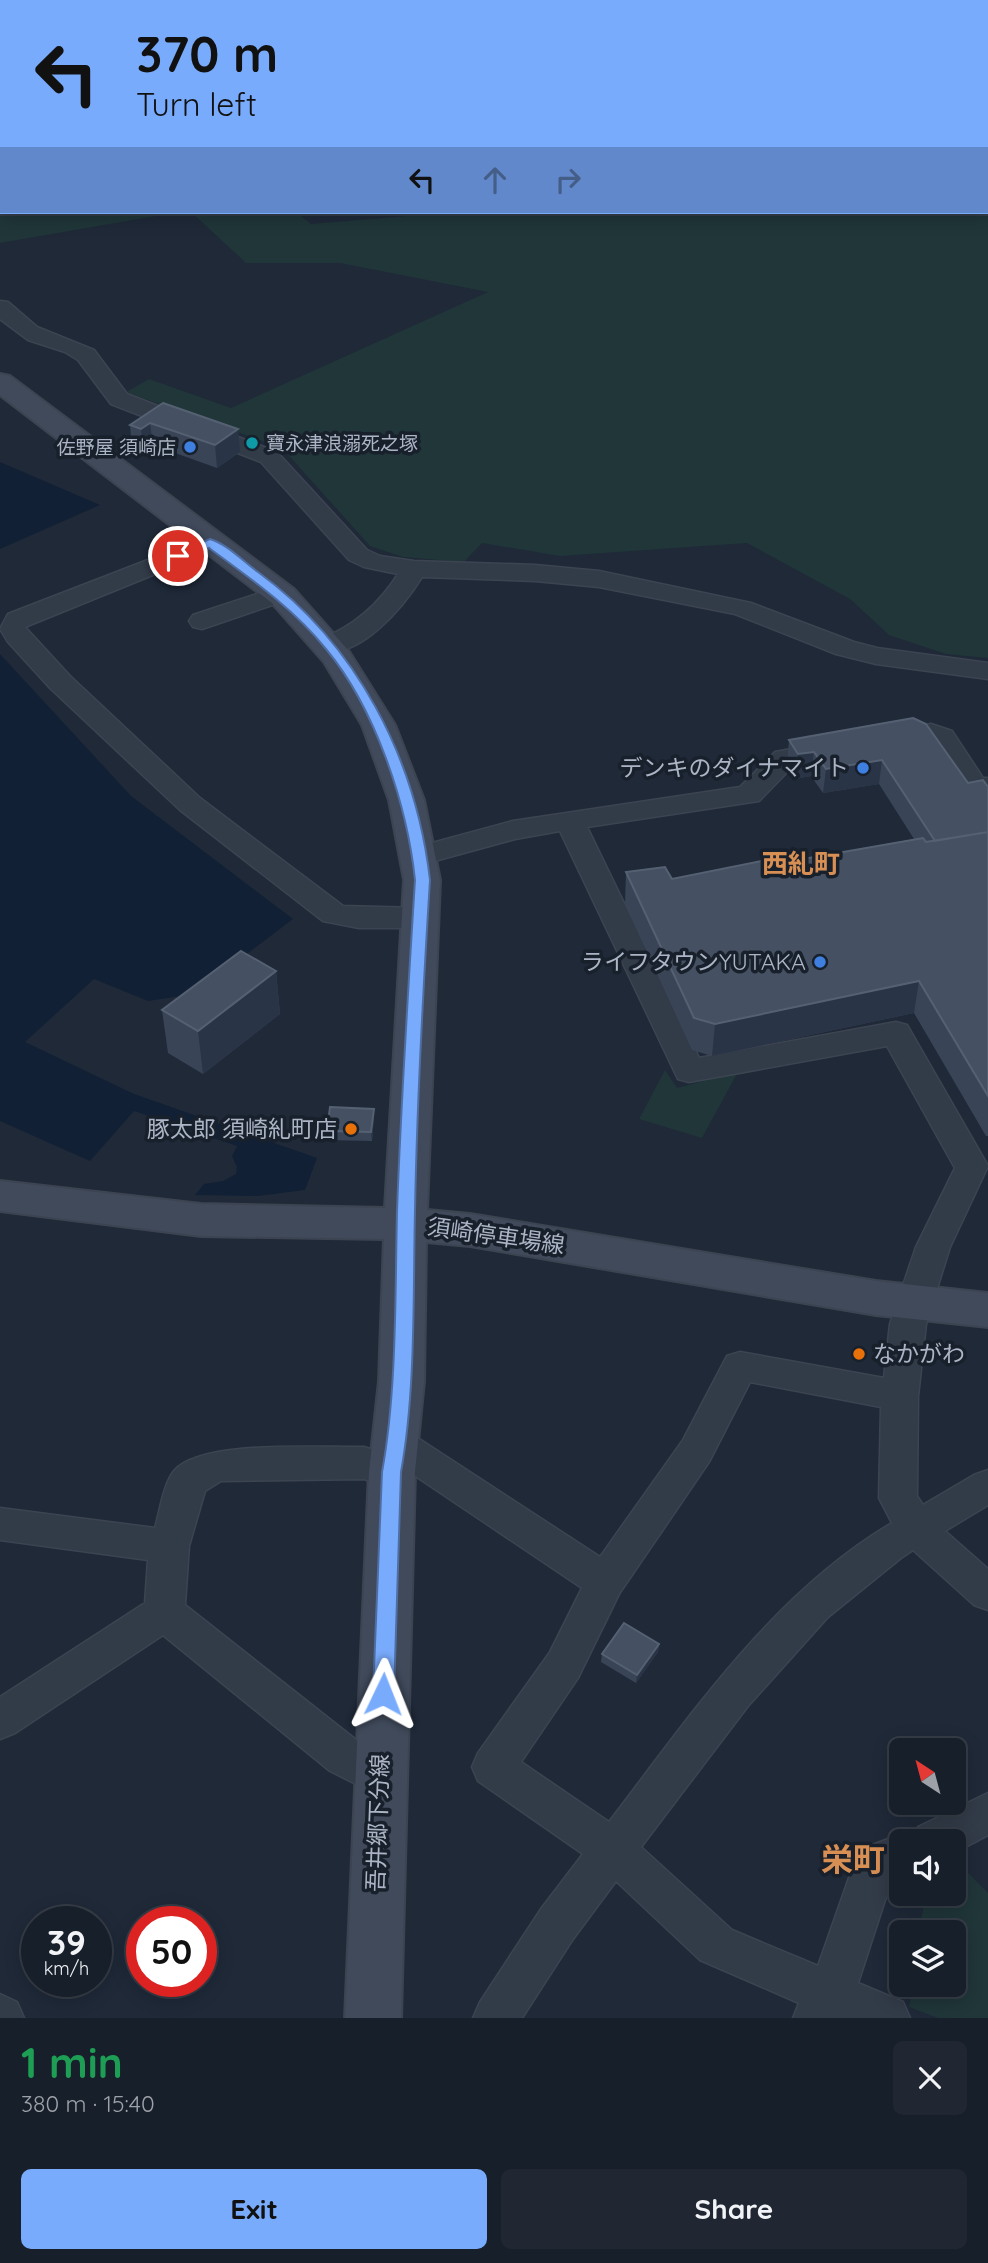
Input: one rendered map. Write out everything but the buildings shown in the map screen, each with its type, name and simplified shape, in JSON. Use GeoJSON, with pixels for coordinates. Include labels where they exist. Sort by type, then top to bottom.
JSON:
{"type":"FeatureCollection","features":[{"type":"Feature","properties":{"kind":"main road","name":"吾井郷下分線"},"geometry":{"type":"LineString","coordinates":[[0,382],[281,594],[330,645],[363,695],[384,736],[398,773],[420,856],[422,880],[409,1090],[406,1224],[380,1777],[373,2018]]}},
{"type":"Feature","properties":{"kind":"main road","name":"須崎停車場線"},"geometry":{"type":"LineString","coordinates":[[0,1196],[201,1220],[406,1224],[470,1230],[760,1280],[988,1310]]}},
{"type":"Feature","properties":{"kind":"street"},"geometry":{"type":"LineString","coordinates":[[0,307],[29,332],[76,349],[88,357],[99,370],[109,390],[119,399],[269,457],[358,555],[373,562],[414,569],[535,573],[599,579],[742,608],[845,648],[876,656],[988,671]]}},
{"type":"Feature","properties":{"kind":"street"},"geometry":{"type":"LineString","coordinates":[[210,543],[17,620],[12,627],[17,636],[60,682],[190,804],[334,914],[359,918],[420,918]]}},
{"type":"Feature","properties":{"kind":"street"},"geometry":{"type":"LineString","coordinates":[[330,645],[347,639],[372,624],[396,598],[414,569]]}},
{"type":"Feature","properties":{"kind":"street"},"geometry":{"type":"LineString","coordinates":[[202,621],[281,594]]}},
{"type":"Feature","properties":{"kind":"street"},"geometry":{"type":"LineString","coordinates":[[420,856],[513,831],[569,820],[749,794],[785,758],[931,732],[942,737],[974,787],[988,788]]}},
{"type":"Feature","properties":{"kind":"street"},"geometry":{"type":"LineString","coordinates":[[569,820],[689,1071],[896,1033],[980,1167],[933,1247],[908,1324],[900,1396],[898,1498],[916,1529],[988,1593]]}},
{"type":"Feature","properties":{"kind":"street"},"geometry":{"type":"LineString","coordinates":[[887,2018],[824,2007],[716,1945],[613,1850],[493,1768],[564,1665],[605,1582],[696,1451],[740,1366],[900,1396]]}},
{"type":"Feature","properties":{"kind":"street"},"geometry":{"type":"LineString","coordinates":[[164,1612],[169,1546],[188,1482],[221,1465],[364,1463],[394,1458],[426,1466],[605,1582]]}},
{"type":"Feature","properties":{"kind":"street"},"geometry":{"type":"LineString","coordinates":[[496,2018],[557,1924],[733,1693],[814,1605],[887,1546],[988,1486]]}},
{"type":"Feature","properties":{"kind":"street"},"geometry":{"type":"LineString","coordinates":[[0,1524],[169,1546]]}},
{"type":"Feature","properties":{"kind":"street"},"geometry":{"type":"LineString","coordinates":[[164,1612],[345,1756],[380,1777]]}},
{"type":"Feature","properties":{"kind":"street"},"geometry":{"type":"LineString","coordinates":[[0,1720],[164,1612]]}},
{"type":"Feature","properties":{"kind":"street"},"geometry":{"type":"LineString","coordinates":[[957,1829],[988,1813]]}},
{"type":"Feature","properties":{"kind":"street"},"geometry":{"type":"LineString","coordinates":[[824,2007],[866,1890],[885,1861],[889,1859]]}},
{"type":"Feature","properties":{"kind":"green space"},"geometry":{"type":"Polygon","coordinates":[[[0,214],[167,214],[0,243],[0,214]]]}},
{"type":"Feature","properties":{"kind":"green space"},"geometry":{"type":"Polygon","coordinates":[[[193,214],[298,214],[311,224],[431,214],[988,214],[988,658],[946,654],[889,635],[850,599],[747,543],[560,556],[482,543],[464,562],[403,557],[370,546],[282,448],[126,392],[149,379],[231,408],[488,292],[340,263],[246,263],[193,214]]]}},
{"type":"Feature","properties":{"kind":"green space"},"geometry":{"type":"Polygon","coordinates":[[[665,1070],[677,1088],[738,1072],[702,1138],[639,1119],[665,1070]]]}},
{"type":"Feature","properties":{"kind":"green space"},"geometry":{"type":"Polygon","coordinates":[[[966,1871],[988,1893],[988,2018],[938,2018],[909,2007],[911,1997],[966,1997],[966,1920],[921,1920],[924,1906],[966,1906],[966,1871]]]}},
{"type":"Feature","properties":{"kind":"water"},"geometry":{"type":"Polygon","coordinates":[[[0,462],[100,505],[0,549],[0,462]]]}},
{"type":"Feature","properties":{"kind":"water"},"geometry":{"type":"Polygon","coordinates":[[[0,654],[131,796],[293,919],[194,994],[148,1001],[94,979],[25,1042],[134,1094],[317,1158],[305,1190],[258,1196],[195,1195],[204,1184],[223,1181],[236,1174],[237,1167],[232,1156],[237,1146],[134,1111],[90,1161],[0,1121],[0,654]]]}},
{"type":"Feature","properties":{"kind":"place","name":"寶永津浪溺死之塚"},"geometry":{"type":"Point","coordinates":[252,443]}},
{"type":"Feature","properties":{"kind":"place","name":"佐野屋 須崎店"},"geometry":{"type":"Point","coordinates":[190,447]}},
{"type":"Feature","properties":{"kind":"place","name":"デンキのダイナマイト"},"geometry":{"type":"Point","coordinates":[863,768]}},
{"type":"Feature","properties":{"kind":"place","name":"ライフタウンYUTAKA"},"geometry":{"type":"Point","coordinates":[820,962]}},
{"type":"Feature","properties":{"kind":"place","name":"豚太郎 須崎糺町店"},"geometry":{"type":"Point","coordinates":[351,1129]}},
{"type":"Feature","properties":{"kind":"place","name":"なかがわ"},"geometry":{"type":"Point","coordinates":[859,1354]}},
{"type":"Feature","properties":{"kind":"district","name":"西糺町"},"geometry":{"type":"Point","coordinates":[801,864]}},
{"type":"Feature","properties":{"kind":"district","name":"栄町"},"geometry":{"type":"Point","coordinates":[853,1860]}},
{"type":"Feature","properties":{"kind":"route"},"geometry":{"type":"LineString","coordinates":[[178,556],[210,543],[281,594],[330,645],[352,676],[384,736],[398,773],[420,856],[422,880],[409,1090],[404,1312],[397,1444],[392,1472],[383,1694]]}}]}
